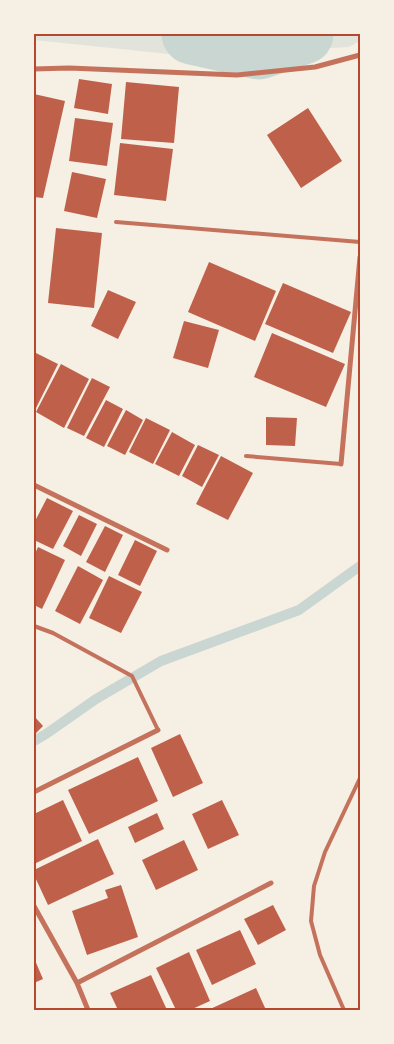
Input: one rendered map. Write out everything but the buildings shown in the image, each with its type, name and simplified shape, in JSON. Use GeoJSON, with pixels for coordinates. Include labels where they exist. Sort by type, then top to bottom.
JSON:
{"type":"FeatureCollection","features":[{"type":"Feature","properties":{"kind":"street"},"geometry":{"type":"LineString","coordinates":[[34,69],[69,68],[237,75],[315,67],[360,55]]}},
{"type":"Feature","properties":{"kind":"street"},"geometry":{"type":"LineString","coordinates":[[341,464],[360,257]]}},
{"type":"Feature","properties":{"kind":"street"},"geometry":{"type":"LineString","coordinates":[[34,485],[167,550]]}},
{"type":"Feature","properties":{"kind":"street"},"geometry":{"type":"LineString","coordinates":[[34,792],[158,730]]}},
{"type":"Feature","properties":{"kind":"street"},"geometry":{"type":"LineString","coordinates":[[77,983],[271,883]]}},
{"type":"Feature","properties":{"kind":"street"},"geometry":{"type":"LineString","coordinates":[[34,906],[77,983],[88,1010]]}},
{"type":"Feature","properties":{"kind":"lane"},"geometry":{"type":"LineString","coordinates":[[116,222],[360,242]]}},
{"type":"Feature","properties":{"kind":"lane"},"geometry":{"type":"LineString","coordinates":[[246,456],[341,464]]}},
{"type":"Feature","properties":{"kind":"lane"},"geometry":{"type":"LineString","coordinates":[[34,626],[52,633],[132,676],[158,730]]}},
{"type":"Feature","properties":{"kind":"lane"},"geometry":{"type":"LineString","coordinates":[[344,1010],[320,955],[312,921],[314,886],[325,852],[360,778]]}},
{"type":"Feature","properties":{"kind":"shaded area"},"geometry":{"type":"Polygon","coordinates":[[[34,34],[360,34],[360,41],[349,47],[188,56],[34,40],[34,34]]]}},
{"type":"Feature","properties":{"kind":"waterway"},"geometry":{"type":"LineString","coordinates":[[192,34],[259,49],[303,34]]}},
{"type":"Feature","properties":{"kind":"waterway"},"geometry":{"type":"LineString","coordinates":[[34,741],[96,699],[161,661],[299,610],[360,566]]}}]}
